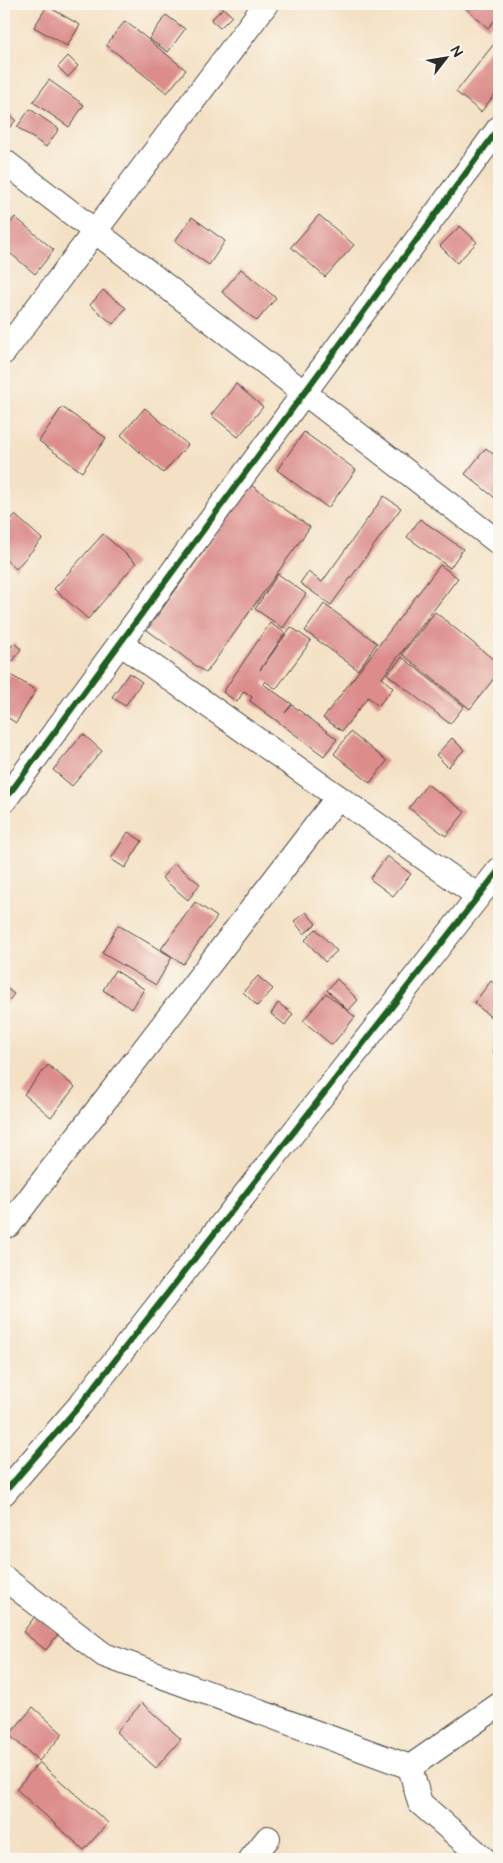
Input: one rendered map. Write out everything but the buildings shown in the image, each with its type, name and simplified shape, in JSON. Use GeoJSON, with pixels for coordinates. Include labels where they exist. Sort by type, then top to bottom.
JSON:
{"type":"FeatureCollection","features":[{"type":"Feature","properties":{"kind":"street"},"geometry":{"type":"LineString","coordinates":[[4,352],[266,4]]}},
{"type":"Feature","properties":{"kind":"street"},"geometry":{"type":"LineString","coordinates":[[4,801],[304,392],[491,155],[499,128]]}},
{"type":"Feature","properties":{"kind":"street"},"geometry":{"type":"LineString","coordinates":[[4,161],[499,543]]}},
{"type":"Feature","properties":{"kind":"street"},"geometry":{"type":"LineString","coordinates":[[120,643],[478,896]]}},
{"type":"Feature","properties":{"kind":"street"},"geometry":{"type":"LineString","coordinates":[[4,1221],[9,1225],[338,797]]}},
{"type":"Feature","properties":{"kind":"street"},"geometry":{"type":"LineString","coordinates":[[4,1493],[80,1405],[499,870]]}},
{"type":"Feature","properties":{"kind":"street"},"geometry":{"type":"LineString","coordinates":[[4,1578],[104,1655],[410,1766]]}},
{"type":"Feature","properties":{"kind":"street"},"geometry":{"type":"LineString","coordinates":[[410,1766],[499,1705]]}},
{"type":"Feature","properties":{"kind":"street"},"geometry":{"type":"LineString","coordinates":[[410,1766],[420,1804],[484,1859]]}},
{"type":"Feature","properties":{"kind":"street"},"geometry":{"type":"LineString","coordinates":[[251,1859],[268,1838]]}},
{"type":"Feature","properties":{"kind":"cycle path"},"geometry":{"type":"LineString","coordinates":[[4,801],[499,128]]}},
{"type":"Feature","properties":{"kind":"cycle path"},"geometry":{"type":"LineString","coordinates":[[4,1493],[80,1405],[499,870]]}}]}
